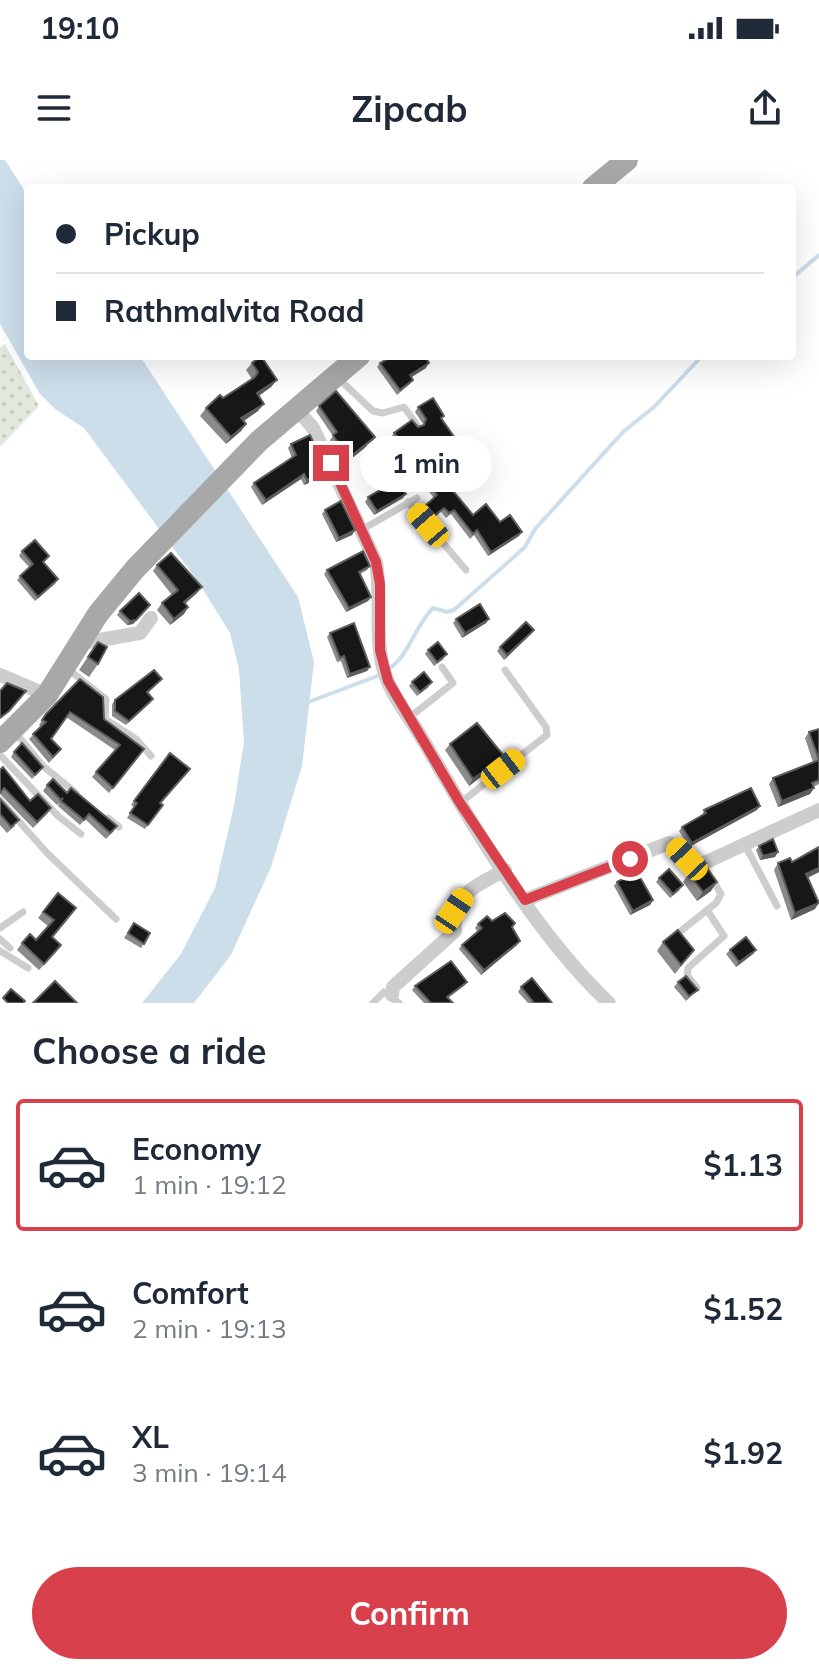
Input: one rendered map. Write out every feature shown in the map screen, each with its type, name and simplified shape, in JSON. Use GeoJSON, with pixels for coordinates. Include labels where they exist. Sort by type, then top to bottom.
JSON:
{"type":"FeatureCollection","features":[{"type":"Feature","properties":{"kind":"main road"},"geometry":{"type":"LineString","coordinates":[[598,184],[627,160]]}},
{"type":"Feature","properties":{"kind":"main road"},"geometry":{"type":"LineString","coordinates":[[6,736],[47,695],[67,668],[98,614],[163,541],[295,407],[353,360]]}},
{"type":"Feature","properties":{"kind":"street"},"geometry":{"type":"LineString","coordinates":[[295,407],[313,428],[363,529],[380,584],[380,650],[386,675],[460,803],[525,900],[580,975],[609,1003]]}},
{"type":"Feature","properties":{"kind":"street"},"geometry":{"type":"LineString","coordinates":[[82,643],[140,633],[151,618]]}},
{"type":"Feature","properties":{"kind":"street"},"geometry":{"type":"LineString","coordinates":[[0,675],[47,695]]}},
{"type":"Feature","properties":{"kind":"street"},"geometry":{"type":"LineString","coordinates":[[525,900],[669,843],[687,859],[703,863],[819,810]]}},
{"type":"Feature","properties":{"kind":"street"},"geometry":{"type":"LineString","coordinates":[[395,999],[393,987],[455,931],[454,911],[466,892],[505,870]]}},
{"type":"Feature","properties":{"kind":"lane"},"geometry":{"type":"LineString","coordinates":[[334,374],[373,411],[383,413],[404,407],[417,425]]}},
{"type":"Feature","properties":{"kind":"lane"},"geometry":{"type":"LineString","coordinates":[[363,529],[417,498]]}},
{"type":"Feature","properties":{"kind":"lane"},"geometry":{"type":"LineString","coordinates":[[408,502],[466,570]]}},
{"type":"Feature","properties":{"kind":"lane"},"geometry":{"type":"LineString","coordinates":[[410,717],[453,683],[442,667]]}},
{"type":"Feature","properties":{"kind":"lane"},"geometry":{"type":"LineString","coordinates":[[67,668],[106,699],[105,719],[136,739],[151,756]]}},
{"type":"Feature","properties":{"kind":"lane"},"geometry":{"type":"LineString","coordinates":[[460,803],[547,735],[546,727],[505,670]]}},
{"type":"Feature","properties":{"kind":"lane"},"geometry":{"type":"LineString","coordinates":[[6,736],[86,801]]}},
{"type":"Feature","properties":{"kind":"lane"},"geometry":{"type":"LineString","coordinates":[[0,755],[58,816],[81,834]]}},
{"type":"Feature","properties":{"kind":"lane"},"geometry":{"type":"LineString","coordinates":[[0,800],[47,853],[116,919]]}},
{"type":"Feature","properties":{"kind":"lane"},"geometry":{"type":"LineString","coordinates":[[97,810],[119,827]]}},
{"type":"Feature","properties":{"kind":"lane"},"geometry":{"type":"LineString","coordinates":[[745,845],[777,906]]}},
{"type":"Feature","properties":{"kind":"lane"},"geometry":{"type":"LineString","coordinates":[[677,934],[707,910],[721,894],[703,863]]}},
{"type":"Feature","properties":{"kind":"lane"},"geometry":{"type":"LineString","coordinates":[[697,988],[687,975],[688,968],[724,936],[707,910]]}},
{"type":"Feature","properties":{"kind":"lane"},"geometry":{"type":"LineString","coordinates":[[0,928],[23,912]]}},
{"type":"Feature","properties":{"kind":"lane"},"geometry":{"type":"LineString","coordinates":[[0,939],[10,948]]}},
{"type":"Feature","properties":{"kind":"lane"},"geometry":{"type":"LineString","coordinates":[[0,951],[28,968]]}},
{"type":"Feature","properties":{"kind":"lane"},"geometry":{"type":"LineString","coordinates":[[373,1003],[384,992],[395,999]]}},
{"type":"Feature","properties":{"kind":"shaded area"},"geometry":{"type":"Polygon","coordinates":[[[5,344],[39,406],[0,447],[0,347],[5,344]]]}},
{"type":"Feature","properties":{"kind":"water"},"geometry":{"type":"Polygon","coordinates":[[[0,160],[5,160],[24,190],[24,360],[143,360],[298,597],[314,662],[302,766],[271,867],[231,955],[194,1003],[142,1003],[181,954],[215,888],[234,806],[244,742],[239,670],[230,633],[197,580],[84,428],[55,409],[40,394],[0,324],[0,160]]]}},
{"type":"Feature","properties":{"kind":"building"},"geometry":{"type":"Polygon","coordinates":[[[264,360],[277,380],[257,393],[264,404],[241,418],[246,424],[231,437],[206,408],[220,395],[223,398],[255,377],[258,372],[252,363],[264,360]]]}},
{"type":"Feature","properties":{"kind":"building"},"geometry":{"type":"Polygon","coordinates":[[[386,360],[427,360],[429,363],[410,375],[413,380],[400,390],[380,363],[386,360]]]}},
{"type":"Feature","properties":{"kind":"building"},"geometry":{"type":"Polygon","coordinates":[[[336,391],[375,437],[350,457],[336,440],[333,435],[337,432],[319,406],[336,391]]]}},
{"type":"Feature","properties":{"kind":"building"},"geometry":{"type":"Polygon","coordinates":[[[433,398],[444,416],[441,418],[462,448],[448,459],[458,470],[444,480],[473,515],[486,504],[500,522],[510,515],[522,532],[491,552],[477,530],[473,534],[454,510],[449,513],[444,508],[435,515],[426,505],[437,495],[424,477],[428,474],[394,433],[412,420],[418,427],[424,425],[426,419],[418,407],[433,398]]]}},
{"type":"Feature","properties":{"kind":"building"},"geometry":{"type":"Polygon","coordinates":[[[310,435],[327,472],[307,480],[304,474],[266,500],[254,483],[296,455],[291,444],[310,435]]]}},
{"type":"Feature","properties":{"kind":"building"},"geometry":{"type":"Polygon","coordinates":[[[397,480],[406,494],[377,511],[368,497],[397,480]]]}},
{"type":"Feature","properties":{"kind":"building"},"geometry":{"type":"Polygon","coordinates":[[[341,501],[355,530],[339,538],[325,510],[341,501]]]}},
{"type":"Feature","properties":{"kind":"building"},"geometry":{"type":"Polygon","coordinates":[[[35,540],[49,556],[43,562],[58,579],[38,597],[20,576],[33,564],[22,551],[35,540]]]}},
{"type":"Feature","properties":{"kind":"building"},"geometry":{"type":"Polygon","coordinates":[[[363,551],[370,566],[359,572],[371,597],[349,608],[327,570],[363,551]]]}},
{"type":"Feature","properties":{"kind":"building"},"geometry":{"type":"Polygon","coordinates":[[[171,553],[202,587],[184,602],[188,607],[174,619],[162,603],[178,590],[157,565],[171,553]]]}},
{"type":"Feature","properties":{"kind":"building"},"geometry":{"type":"Polygon","coordinates":[[[139,593],[150,605],[136,620],[130,621],[120,611],[139,593]]]}},
{"type":"Feature","properties":{"kind":"building"},"geometry":{"type":"Polygon","coordinates":[[[480,604],[489,619],[465,633],[456,619],[480,604]]]}},
{"type":"Feature","properties":{"kind":"building"},"geometry":{"type":"Polygon","coordinates":[[[526,622],[534,630],[507,655],[500,647],[526,622]]]}},
{"type":"Feature","properties":{"kind":"building"},"geometry":{"type":"Polygon","coordinates":[[[354,623],[370,667],[350,674],[344,656],[340,658],[330,633],[354,623]]]}},
{"type":"Feature","properties":{"kind":"building"},"geometry":{"type":"Polygon","coordinates":[[[98,642],[107,647],[98,664],[88,657],[98,642]]]}},
{"type":"Feature","properties":{"kind":"building"},"geometry":{"type":"Polygon","coordinates":[[[438,642],[447,654],[437,662],[428,650],[438,642]]]}},
{"type":"Feature","properties":{"kind":"building"},"geometry":{"type":"Polygon","coordinates":[[[154,670],[162,679],[147,692],[153,699],[129,721],[115,711],[115,700],[154,670]]]}},
{"type":"Feature","properties":{"kind":"building"},"geometry":{"type":"Polygon","coordinates":[[[424,672],[432,682],[420,692],[412,682],[424,672]]]}},
{"type":"Feature","properties":{"kind":"building"},"geometry":{"type":"Polygon","coordinates":[[[80,679],[103,697],[104,719],[144,749],[113,788],[96,772],[120,745],[70,712],[51,739],[61,749],[53,757],[33,734],[46,722],[42,720],[46,714],[80,679]]]}},
{"type":"Feature","properties":{"kind":"building"},"geometry":{"type":"Polygon","coordinates":[[[7,683],[26,691],[0,718],[0,691],[7,683]]]}},
{"type":"Feature","properties":{"kind":"building"},"geometry":{"type":"Polygon","coordinates":[[[477,723],[504,756],[473,779],[450,744],[477,723]]]}},
{"type":"Feature","properties":{"kind":"building"},"geometry":{"type":"Polygon","coordinates":[[[819,729],[819,760],[809,732],[819,729]]]}},
{"type":"Feature","properties":{"kind":"building"},"geometry":{"type":"Polygon","coordinates":[[[22,743],[43,767],[35,775],[14,752],[22,743]]]}},
{"type":"Feature","properties":{"kind":"building"},"geometry":{"type":"Polygon","coordinates":[[[170,753],[190,769],[160,803],[163,805],[148,825],[130,813],[137,803],[134,801],[170,753]]]}},
{"type":"Feature","properties":{"kind":"building"},"geometry":{"type":"Polygon","coordinates":[[[819,760],[819,780],[812,783],[814,788],[782,801],[773,778],[819,760]]]}},
{"type":"Feature","properties":{"kind":"building"},"geometry":{"type":"Polygon","coordinates":[[[3,767],[30,801],[38,794],[51,808],[37,822],[4,788],[0,793],[0,770],[3,767]]]}},
{"type":"Feature","properties":{"kind":"building"},"geometry":{"type":"Polygon","coordinates":[[[53,779],[67,793],[71,788],[117,826],[110,833],[89,814],[84,820],[47,785],[53,779]]]}},
{"type":"Feature","properties":{"kind":"building"},"geometry":{"type":"Polygon","coordinates":[[[751,788],[760,806],[692,843],[682,827],[706,813],[704,810],[751,788]]]}},
{"type":"Feature","properties":{"kind":"building"},"geometry":{"type":"Polygon","coordinates":[[[0,799],[19,820],[11,827],[0,814],[0,799]]]}},
{"type":"Feature","properties":{"kind":"building"},"geometry":{"type":"Polygon","coordinates":[[[773,839],[778,852],[763,856],[759,846],[773,839]]]}},
{"type":"Feature","properties":{"kind":"building"},"geometry":{"type":"Polygon","coordinates":[[[819,847],[819,868],[806,874],[819,903],[795,913],[778,863],[790,858],[792,862],[819,847]]]}},
{"type":"Feature","properties":{"kind":"building"},"geometry":{"type":"Polygon","coordinates":[[[633,865],[653,900],[633,911],[617,882],[626,877],[622,869],[633,865]]]}},
{"type":"Feature","properties":{"kind":"building"},"geometry":{"type":"Polygon","coordinates":[[[705,865],[717,882],[703,892],[689,873],[705,865]]]}},
{"type":"Feature","properties":{"kind":"building"},"geometry":{"type":"Polygon","coordinates":[[[669,869],[683,885],[673,894],[659,878],[669,869]]]}},
{"type":"Feature","properties":{"kind":"building"},"geometry":{"type":"Polygon","coordinates":[[[58,893],[76,908],[52,937],[61,945],[44,964],[22,943],[30,934],[36,940],[54,920],[43,912],[58,893]]]}},
{"type":"Feature","properties":{"kind":"building"},"geometry":{"type":"Polygon","coordinates":[[[505,913],[515,923],[512,927],[520,941],[484,970],[462,945],[482,928],[478,924],[487,916],[492,921],[505,913]]]}},
{"type":"Feature","properties":{"kind":"building"},"geometry":{"type":"Polygon","coordinates":[[[134,923],[150,933],[144,944],[128,933],[134,923]]]}},
{"type":"Feature","properties":{"kind":"building"},"geometry":{"type":"Polygon","coordinates":[[[678,930],[694,950],[681,965],[663,942],[678,930]]]}},
{"type":"Feature","properties":{"kind":"building"},"geometry":{"type":"Polygon","coordinates":[[[746,937],[756,950],[739,962],[730,950],[746,937]]]}},
{"type":"Feature","properties":{"kind":"building"},"geometry":{"type":"Polygon","coordinates":[[[451,961],[467,982],[447,997],[453,1003],[431,1003],[415,986],[451,961]]]}},
{"type":"Feature","properties":{"kind":"building"},"geometry":{"type":"Polygon","coordinates":[[[686,976],[698,990],[689,996],[678,982],[686,976]]]}},
{"type":"Feature","properties":{"kind":"building"},"geometry":{"type":"Polygon","coordinates":[[[532,978],[552,1003],[534,1003],[521,987],[532,978]]]}},
{"type":"Feature","properties":{"kind":"building"},"geometry":{"type":"Polygon","coordinates":[[[55,981],[77,1003],[33,1003],[55,981]]]}},
{"type":"Feature","properties":{"kind":"building"},"geometry":{"type":"Polygon","coordinates":[[[11,989],[25,1001],[23,1003],[8,1003],[3,998],[11,989]]]}},
{"type":"Feature","properties":{"kind":"waterway"},"geometry":{"type":"LineString","coordinates":[[796,275],[819,255]]}},
{"type":"Feature","properties":{"kind":"waterway"},"geometry":{"type":"LineString","coordinates":[[387,670],[401,658],[433,608],[447,612],[454,610],[525,547],[535,529],[624,431],[654,407],[698,360]]}},
{"type":"Feature","properties":{"kind":"waterway"},"geometry":{"type":"LineString","coordinates":[[306,703],[380,675]]}},
{"type":"Feature","properties":{"kind":"route"},"geometry":{"type":"LineString","coordinates":[[331,463],[376,562],[380,584],[380,650],[388,681],[460,803],[525,900],[630,859]]}}]}
